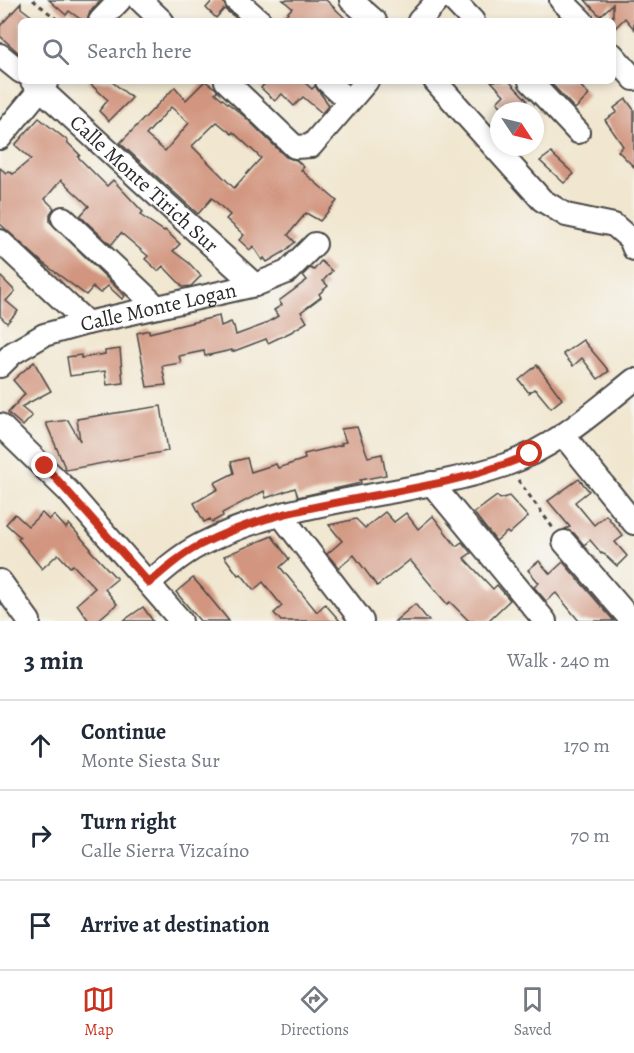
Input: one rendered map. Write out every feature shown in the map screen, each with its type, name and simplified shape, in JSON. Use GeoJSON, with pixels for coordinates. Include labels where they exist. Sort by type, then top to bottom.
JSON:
{"type":"FeatureCollection","features":[{"type":"Feature","properties":{"kind":"street"},"geometry":{"type":"LineString","coordinates":[[103,18],[120,0]]}},
{"type":"Feature","properties":{"kind":"street"},"geometry":{"type":"LineString","coordinates":[[140,0],[159,18]]}},
{"type":"Feature","properties":{"kind":"street"},"geometry":{"type":"LineString","coordinates":[[236,0],[257,18]]}},
{"type":"Feature","properties":{"kind":"street"},"geometry":{"type":"LineString","coordinates":[[351,0],[372,18]]}},
{"type":"Feature","properties":{"kind":"street"},"geometry":{"type":"LineString","coordinates":[[422,18],[438,0]]}},
{"type":"Feature","properties":{"kind":"street"},"geometry":{"type":"LineString","coordinates":[[453,0],[470,18]]}},
{"type":"Feature","properties":{"kind":"street"},"geometry":{"type":"LineString","coordinates":[[561,0],[579,18]]}},
{"type":"Feature","properties":{"kind":"street"},"geometry":{"type":"LineString","coordinates":[[0,54],[18,69]]}},
{"type":"Feature","properties":{"kind":"street"},"geometry":{"type":"LineString","coordinates":[[616,58],[634,79]]}},
{"type":"Feature","properties":{"kind":"street"},"geometry":{"type":"LineString","coordinates":[[0,138],[39,84]]}},
{"type":"Feature","properties":{"kind":"street","name":"Calle Monte Tirich Sur"},"geometry":{"type":"LineString","coordinates":[[41,84],[255,285]]}},
{"type":"Feature","properties":{"kind":"street"},"geometry":{"type":"LineString","coordinates":[[229,84],[295,147],[311,146],[364,84]]}},
{"type":"Feature","properties":{"kind":"street"},"geometry":{"type":"LineString","coordinates":[[331,84],[350,100]]}},
{"type":"Feature","properties":{"kind":"street"},"geometry":{"type":"LineString","coordinates":[[438,84],[542,200],[566,215],[614,225],[630,239],[634,249]]}},
{"type":"Feature","properties":{"kind":"street"},"geometry":{"type":"LineString","coordinates":[[533,84],[578,132]]}},
{"type":"Feature","properties":{"kind":"street"},"geometry":{"type":"LineString","coordinates":[[63,218],[157,307]]}},
{"type":"Feature","properties":{"kind":"street"},"geometry":{"type":"LineString","coordinates":[[0,241],[87,323]]}},
{"type":"Feature","properties":{"kind":"street","name":"Calle Monte Logan"},"geometry":{"type":"LineString","coordinates":[[4,354],[44,336],[87,323],[255,285],[287,272],[315,244]]}},
{"type":"Feature","properties":{"kind":"street"},"geometry":{"type":"LineString","coordinates":[[149,583],[176,560],[199,545],[281,515],[506,465],[564,436],[634,380]]}},
{"type":"Feature","properties":{"kind":"street"},"geometry":{"type":"LineString","coordinates":[[0,425],[68,491],[181,621]]}},
{"type":"Feature","properties":{"kind":"street"},"geometry":{"type":"LineString","coordinates":[[564,436],[634,523]]}},
{"type":"Feature","properties":{"kind":"street"},"geometry":{"type":"LineString","coordinates":[[431,483],[546,621]]}},
{"type":"Feature","properties":{"kind":"street"},"geometry":{"type":"LineString","coordinates":[[281,515],[362,621]]}},
{"type":"Feature","properties":{"kind":"street"},"geometry":{"type":"LineString","coordinates":[[564,542],[632,621]]}},
{"type":"Feature","properties":{"kind":"street"},"geometry":{"type":"LineString","coordinates":[[0,581],[29,621]]}},
{"type":"Feature","properties":{"kind":"path"},"geometry":{"type":"LineString","coordinates":[[33,0],[55,18]]}},
{"type":"Feature","properties":{"kind":"path"},"geometry":{"type":"LineString","coordinates":[[506,465],[564,542]]}},
{"type":"Feature","properties":{"kind":"building"},"geometry":{"type":"Polygon","coordinates":[[[49,0],[101,0],[90,12],[88,18],[79,18],[69,11],[66,15],[49,0]]]}},
{"type":"Feature","properties":{"kind":"building"},"geometry":{"type":"Polygon","coordinates":[[[213,0],[223,0],[227,10],[236,18],[224,9],[216,18],[206,8],[213,0]]]}},
{"type":"Feature","properties":{"kind":"building"},"geometry":{"type":"Polygon","coordinates":[[[283,0],[326,0],[345,18],[283,18],[292,8],[283,0]]]}},
{"type":"Feature","properties":{"kind":"building"},"geometry":{"type":"Polygon","coordinates":[[[585,0],[634,0],[634,29],[625,18],[616,27],[616,18],[613,18],[613,4],[600,16],[585,0]]]}},
{"type":"Feature","properties":{"kind":"building"},"geometry":{"type":"Polygon","coordinates":[[[21,3],[21,8],[34,18],[18,18],[18,52],[0,36],[0,26],[21,3]]]}},
{"type":"Feature","properties":{"kind":"building"},"geometry":{"type":"Polygon","coordinates":[[[90,84],[115,84],[132,98],[109,121],[99,111],[108,100],[90,84]]]}},
{"type":"Feature","properties":{"kind":"building"},"geometry":{"type":"Polygon","coordinates":[[[202,84],[209,84],[216,89],[215,93],[245,117],[286,157],[296,160],[304,167],[301,170],[337,201],[320,221],[306,213],[288,235],[295,242],[267,262],[264,258],[262,260],[253,246],[250,250],[239,240],[244,235],[226,219],[230,215],[212,198],[198,214],[120,143],[175,87],[186,100],[202,84]],[[171,107],[146,135],[165,151],[189,123],[171,107]],[[217,122],[192,146],[234,188],[261,158],[233,132],[232,134],[217,122]]]}},
{"type":"Feature","properties":{"kind":"building"},"geometry":{"type":"Polygon","coordinates":[[[264,84],[306,84],[312,89],[315,86],[329,105],[322,113],[303,97],[294,106],[282,94],[275,101],[261,88],[264,84]]]}},
{"type":"Feature","properties":{"kind":"building"},"geometry":{"type":"Polygon","coordinates":[[[494,84],[512,84],[527,100],[525,102],[497,102],[504,95],[494,84]]]}},
{"type":"Feature","properties":{"kind":"building"},"geometry":{"type":"Polygon","coordinates":[[[552,84],[579,84],[589,95],[575,109],[552,84]]]}},
{"type":"Feature","properties":{"kind":"building"},"geometry":{"type":"Polygon","coordinates":[[[626,99],[634,110],[634,167],[618,151],[623,146],[605,120],[617,112],[614,108],[626,99]]]}},
{"type":"Feature","properties":{"kind":"building"},"geometry":{"type":"Polygon","coordinates":[[[39,118],[68,141],[80,155],[78,157],[107,186],[113,180],[143,212],[140,215],[165,230],[180,244],[173,251],[201,276],[191,286],[183,287],[163,266],[158,271],[145,259],[148,256],[121,233],[111,245],[80,216],[89,206],[61,180],[45,199],[54,208],[50,214],[50,222],[125,296],[122,299],[108,286],[100,293],[93,287],[86,295],[43,263],[0,224],[0,168],[6,173],[8,171],[13,174],[31,159],[15,145],[39,118]]]}},
{"type":"Feature","properties":{"kind":"building"},"geometry":{"type":"Polygon","coordinates":[[[551,153],[574,174],[564,183],[540,161],[551,153]]]}},
{"type":"Feature","properties":{"kind":"building"},"geometry":{"type":"Polygon","coordinates":[[[321,261],[332,271],[323,281],[328,286],[319,294],[321,297],[301,312],[307,322],[268,343],[266,339],[232,352],[232,350],[205,356],[204,351],[179,356],[181,363],[162,366],[166,385],[147,387],[137,333],[149,330],[149,333],[219,316],[221,326],[231,322],[236,335],[263,325],[278,316],[274,310],[282,305],[279,301],[307,280],[303,275],[310,268],[314,270],[321,261]]]}},
{"type":"Feature","properties":{"kind":"building"},"geometry":{"type":"Polygon","coordinates":[[[0,276],[15,291],[6,301],[18,311],[7,323],[0,316],[0,276]]]}},
{"type":"Feature","properties":{"kind":"building"},"geometry":{"type":"Polygon","coordinates":[[[583,340],[609,371],[598,379],[582,358],[573,366],[563,354],[583,340]]]}},
{"type":"Feature","properties":{"kind":"building"},"geometry":{"type":"Polygon","coordinates":[[[120,349],[123,383],[107,385],[105,371],[70,376],[67,357],[81,355],[81,358],[120,349]]]}},
{"type":"Feature","properties":{"kind":"building"},"geometry":{"type":"Polygon","coordinates":[[[34,362],[51,391],[21,407],[32,416],[23,426],[8,413],[25,394],[13,380],[34,362]]]}},
{"type":"Feature","properties":{"kind":"building"},"geometry":{"type":"Polygon","coordinates":[[[537,365],[562,399],[551,408],[537,391],[534,389],[529,393],[519,380],[537,365]]]}},
{"type":"Feature","properties":{"kind":"building"},"geometry":{"type":"Polygon","coordinates":[[[161,406],[168,451],[66,470],[46,423],[68,420],[80,441],[77,419],[161,406]]]}},
{"type":"Feature","properties":{"kind":"building"},"geometry":{"type":"Polygon","coordinates":[[[357,427],[368,457],[382,454],[386,475],[298,497],[295,488],[266,498],[264,491],[222,513],[223,516],[212,522],[210,519],[204,522],[194,503],[218,489],[214,483],[234,473],[231,462],[247,458],[251,472],[276,464],[278,468],[305,459],[304,454],[342,445],[341,443],[346,442],[341,429],[357,427]]]}},
{"type":"Feature","properties":{"kind":"building"},"geometry":{"type":"Polygon","coordinates":[[[579,479],[589,491],[575,502],[594,525],[606,515],[623,536],[615,542],[627,556],[617,566],[590,540],[584,545],[574,533],[565,529],[570,527],[548,501],[579,479]]]}},
{"type":"Feature","properties":{"kind":"building"},"geometry":{"type":"Polygon","coordinates":[[[497,496],[500,499],[509,496],[528,517],[509,534],[507,532],[496,541],[474,513],[497,496]]]}},
{"type":"Feature","properties":{"kind":"building"},"geometry":{"type":"Polygon","coordinates":[[[385,512],[394,522],[406,513],[418,529],[433,516],[456,546],[462,542],[471,553],[464,558],[493,589],[497,585],[510,600],[488,621],[469,621],[450,602],[447,604],[410,560],[377,586],[354,555],[339,568],[327,554],[342,541],[329,525],[356,519],[365,528],[385,512]]]}},
{"type":"Feature","properties":{"kind":"building"},"geometry":{"type":"Polygon","coordinates":[[[42,513],[49,520],[54,515],[66,528],[69,524],[117,579],[105,589],[117,604],[97,621],[89,621],[77,604],[95,588],[73,565],[70,567],[58,554],[42,569],[18,539],[20,537],[6,524],[15,514],[28,526],[42,513]]]}},
{"type":"Feature","properties":{"kind":"building"},"geometry":{"type":"Polygon","coordinates":[[[272,536],[289,559],[280,567],[317,612],[325,604],[340,621],[281,621],[274,613],[282,606],[263,582],[254,590],[241,574],[238,575],[224,556],[272,536]]]}},
{"type":"Feature","properties":{"kind":"building"},"geometry":{"type":"Polygon","coordinates":[[[539,561],[550,574],[563,562],[614,621],[579,621],[556,593],[546,601],[534,587],[539,583],[528,570],[539,561]]]}},
{"type":"Feature","properties":{"kind":"building"},"geometry":{"type":"Polygon","coordinates":[[[193,578],[229,621],[200,621],[176,592],[193,578]]]}},
{"type":"Feature","properties":{"kind":"building"},"geometry":{"type":"Polygon","coordinates":[[[415,604],[429,621],[395,621],[415,604]]]}},
{"type":"Feature","properties":{"kind":"building"},"geometry":{"type":"Polygon","coordinates":[[[143,607],[153,621],[123,621],[143,607]]]}},
{"type":"Feature","properties":{"kind":"route"},"geometry":{"type":"LineString","coordinates":[[45,466],[149,583],[176,560],[199,545],[281,515],[506,465],[530,454]]}}]}
